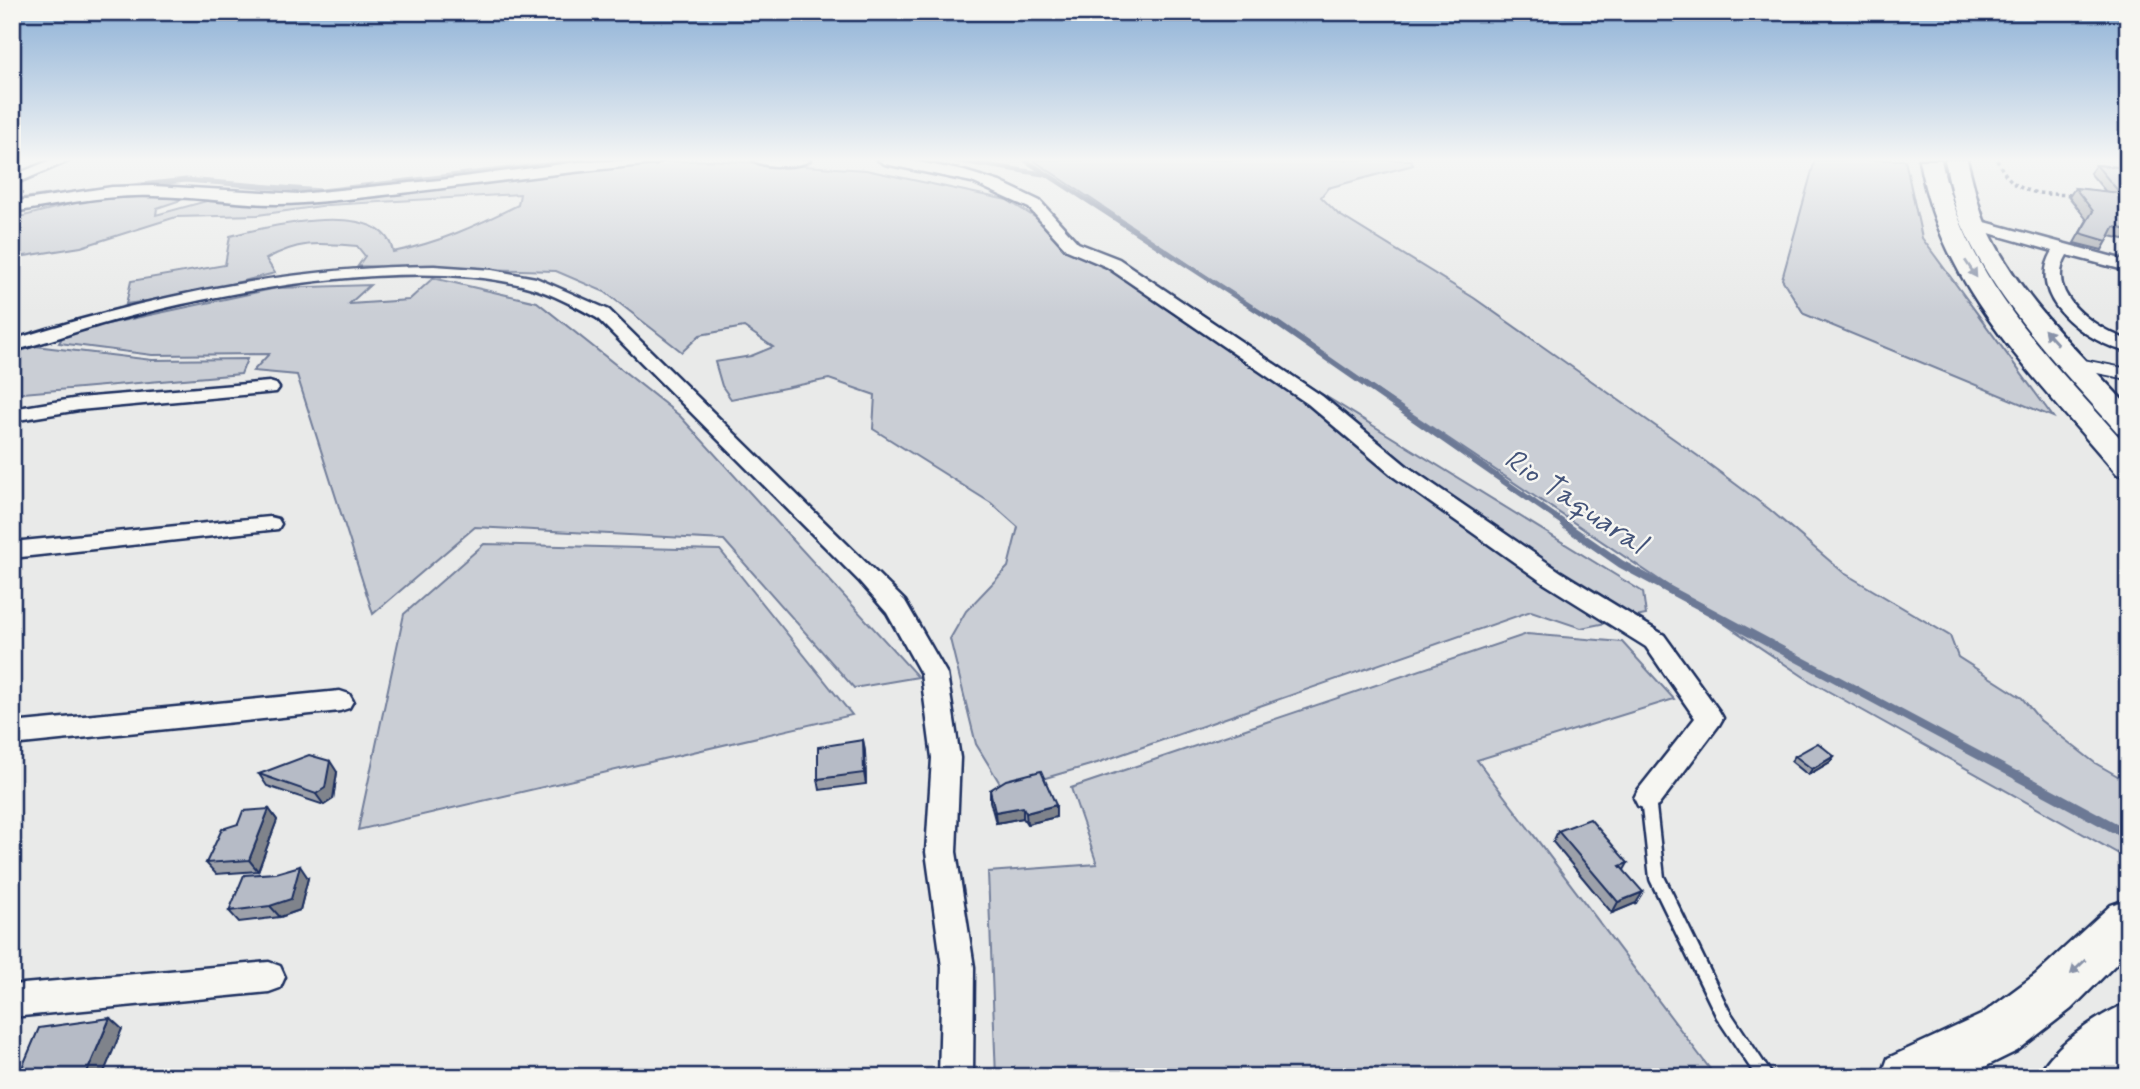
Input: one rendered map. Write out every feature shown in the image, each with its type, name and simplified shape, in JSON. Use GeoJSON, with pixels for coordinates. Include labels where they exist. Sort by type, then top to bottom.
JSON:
{"type":"FeatureCollection","features":[{"type":"Feature","properties":{"kind":"main road"},"geometry":{"type":"LineString","coordinates":[[1942,211],[1963,257],[2021,339],[2128,467]]}},
{"type":"Feature","properties":{"kind":"main road"},"geometry":{"type":"LineString","coordinates":[[1970,211],[1989,254],[2021,300],[2128,425]]}},
{"type":"Feature","properties":{"kind":"main road"},"geometry":{"type":"LineString","coordinates":[[1907,1077],[1998,1034],[2053,992],[2128,920]]}},
{"type":"Feature","properties":{"kind":"main road"},"geometry":{"type":"LineString","coordinates":[[2064,1077],[2128,1028]]}},
{"type":"Feature","properties":{"kind":"street"},"geometry":{"type":"LineString","coordinates":[[1042,211],[1061,236],[1083,254],[1113,264],[1315,400],[1412,479],[1553,578],[1655,641],[1710,718],[1648,799]]}},
{"type":"Feature","properties":{"kind":"street"},"geometry":{"type":"LineString","coordinates":[[1974,224],[2128,266]]}},
{"type":"Feature","properties":{"kind":"street"},"geometry":{"type":"LineString","coordinates":[[2063,248],[2052,260],[2050,274],[2053,286],[2084,326],[2128,347]]}},
{"type":"Feature","properties":{"kind":"street"},"geometry":{"type":"LineString","coordinates":[[12,346],[156,303],[256,283],[344,274],[449,271],[501,276],[552,290],[603,314],[868,576],[896,607],[934,674],[946,758],[941,852],[958,967],[956,1077]]}},
{"type":"Feature","properties":{"kind":"street"},"geometry":{"type":"LineString","coordinates":[[12,415],[79,404],[269,388]]}},
{"type":"Feature","properties":{"kind":"street"},"geometry":{"type":"LineString","coordinates":[[12,550],[270,524]]}},
{"type":"Feature","properties":{"kind":"street"},"geometry":{"type":"LineString","coordinates":[[12,734],[340,701]]}},
{"type":"Feature","properties":{"kind":"street"},"geometry":{"type":"LineString","coordinates":[[12,1001],[269,977]]}},
{"type":"Feature","properties":{"kind":"lane"},"geometry":{"type":"LineString","coordinates":[[2075,364],[2128,374]]}},
{"type":"Feature","properties":{"kind":"lane"},"geometry":{"type":"LineString","coordinates":[[1648,799],[1657,878],[1723,1014],[1765,1077]]}},
{"type":"Feature","properties":{"kind":"shaded area"},"geometry":{"type":"Polygon","coordinates":[[[44,211],[157,211],[156,215],[171,211],[287,211],[258,215],[176,217],[81,247],[12,258],[12,219],[44,211]]]}},
{"type":"Feature","properties":{"kind":"shaded area"},"geometry":{"type":"Polygon","coordinates":[[[506,211],[1025,211],[1643,592],[1646,615],[1581,628],[1531,611],[1097,763],[1004,790],[976,744],[950,639],[966,611],[1008,567],[1018,527],[991,503],[873,429],[875,395],[829,379],[731,399],[722,386],[715,362],[751,356],[773,347],[744,327],[700,335],[682,352],[605,292],[556,271],[358,266],[365,256],[357,246],[300,246],[266,259],[275,273],[184,296],[126,304],[131,281],[225,265],[230,236],[296,222],[347,221],[369,225],[385,235],[393,252],[441,239],[506,211]]]}},
{"type":"Feature","properties":{"kind":"shaded area"},"geometry":{"type":"Polygon","coordinates":[[[1109,211],[1335,211],[1474,298],[1698,456],[1769,509],[1844,573],[1950,636],[1958,657],[2022,698],[2040,720],[2095,763],[2128,782],[2128,859],[1810,681],[1109,211]]]}},
{"type":"Feature","properties":{"kind":"shaded area"},"geometry":{"type":"Polygon","coordinates":[[[1801,211],[1916,211],[1922,238],[2053,417],[1804,314],[1782,279],[1801,211]]]}},
{"type":"Feature","properties":{"kind":"shaded area"},"geometry":{"type":"Polygon","coordinates":[[[433,278],[537,302],[680,416],[918,677],[854,688],[724,540],[475,527],[373,614],[297,375],[253,371],[269,354],[152,355],[59,343],[65,333],[277,288],[370,285],[349,304],[409,300],[433,278]]]}},
{"type":"Feature","properties":{"kind":"shaded area"},"geometry":{"type":"Polygon","coordinates":[[[35,346],[152,360],[247,359],[241,374],[12,394],[12,354],[35,346]]]}},
{"type":"Feature","properties":{"kind":"shaded area"},"geometry":{"type":"Polygon","coordinates":[[[484,544],[720,550],[852,715],[358,830],[404,614],[484,544]]]}},
{"type":"Feature","properties":{"kind":"shaded area"},"geometry":{"type":"Polygon","coordinates":[[[1527,634],[1622,642],[1674,699],[1477,760],[1710,1069],[1690,1077],[996,1077],[988,872],[1097,864],[1071,788],[1527,634]]]}},
{"type":"Feature","properties":{"kind":"building"},"geometry":{"type":"Polygon","coordinates":[[[2093,211],[2128,211],[2128,230],[2114,227],[2107,241],[2080,233],[2093,211]]]}},
{"type":"Feature","properties":{"kind":"building"},"geometry":{"type":"Polygon","coordinates":[[[863,740],[864,773],[818,779],[818,747],[863,740]]]}},
{"type":"Feature","properties":{"kind":"building"},"geometry":{"type":"Polygon","coordinates":[[[1818,743],[1834,756],[1812,769],[1795,756],[1818,743]]]}},
{"type":"Feature","properties":{"kind":"building"},"geometry":{"type":"Polygon","coordinates":[[[309,755],[330,761],[325,788],[316,794],[259,774],[309,755]]]}},
{"type":"Feature","properties":{"kind":"building"},"geometry":{"type":"Polygon","coordinates":[[[1041,771],[1056,805],[1026,813],[1023,807],[995,812],[990,790],[1006,780],[1041,771]]]}},
{"type":"Feature","properties":{"kind":"building"},"geometry":{"type":"Polygon","coordinates":[[[269,809],[249,860],[206,863],[222,829],[238,824],[243,811],[269,809]]]}},
{"type":"Feature","properties":{"kind":"building"},"geometry":{"type":"Polygon","coordinates":[[[1590,819],[1628,863],[1620,866],[1643,892],[1618,902],[1558,831],[1590,819]]]}},
{"type":"Feature","properties":{"kind":"building"},"geometry":{"type":"Polygon","coordinates":[[[300,866],[291,899],[270,906],[229,911],[244,875],[276,873],[300,866]]]}},
{"type":"Feature","properties":{"kind":"building"},"geometry":{"type":"Polygon","coordinates":[[[110,1018],[85,1077],[18,1077],[39,1028],[110,1018]]]}},
{"type":"Feature","properties":{"kind":"waterway","name":"Rio Taquaral"},"geometry":{"type":"LineString","coordinates":[[1103,211],[1276,323]]}},
{"type":"Feature","properties":{"kind":"waterway","name":"Rio Taquaral"},"geometry":{"type":"LineString","coordinates":[[1276,323],[1568,526]]}},
{"type":"Feature","properties":{"kind":"waterway","name":"Rio Taquaral"},"geometry":{"type":"LineString","coordinates":[[1565,525],[1621,564],[2021,778]]}},
{"type":"Feature","properties":{"kind":"waterway","name":"Rio Taquaral"},"geometry":{"type":"LineString","coordinates":[[2018,776],[2128,835]]}}]}
